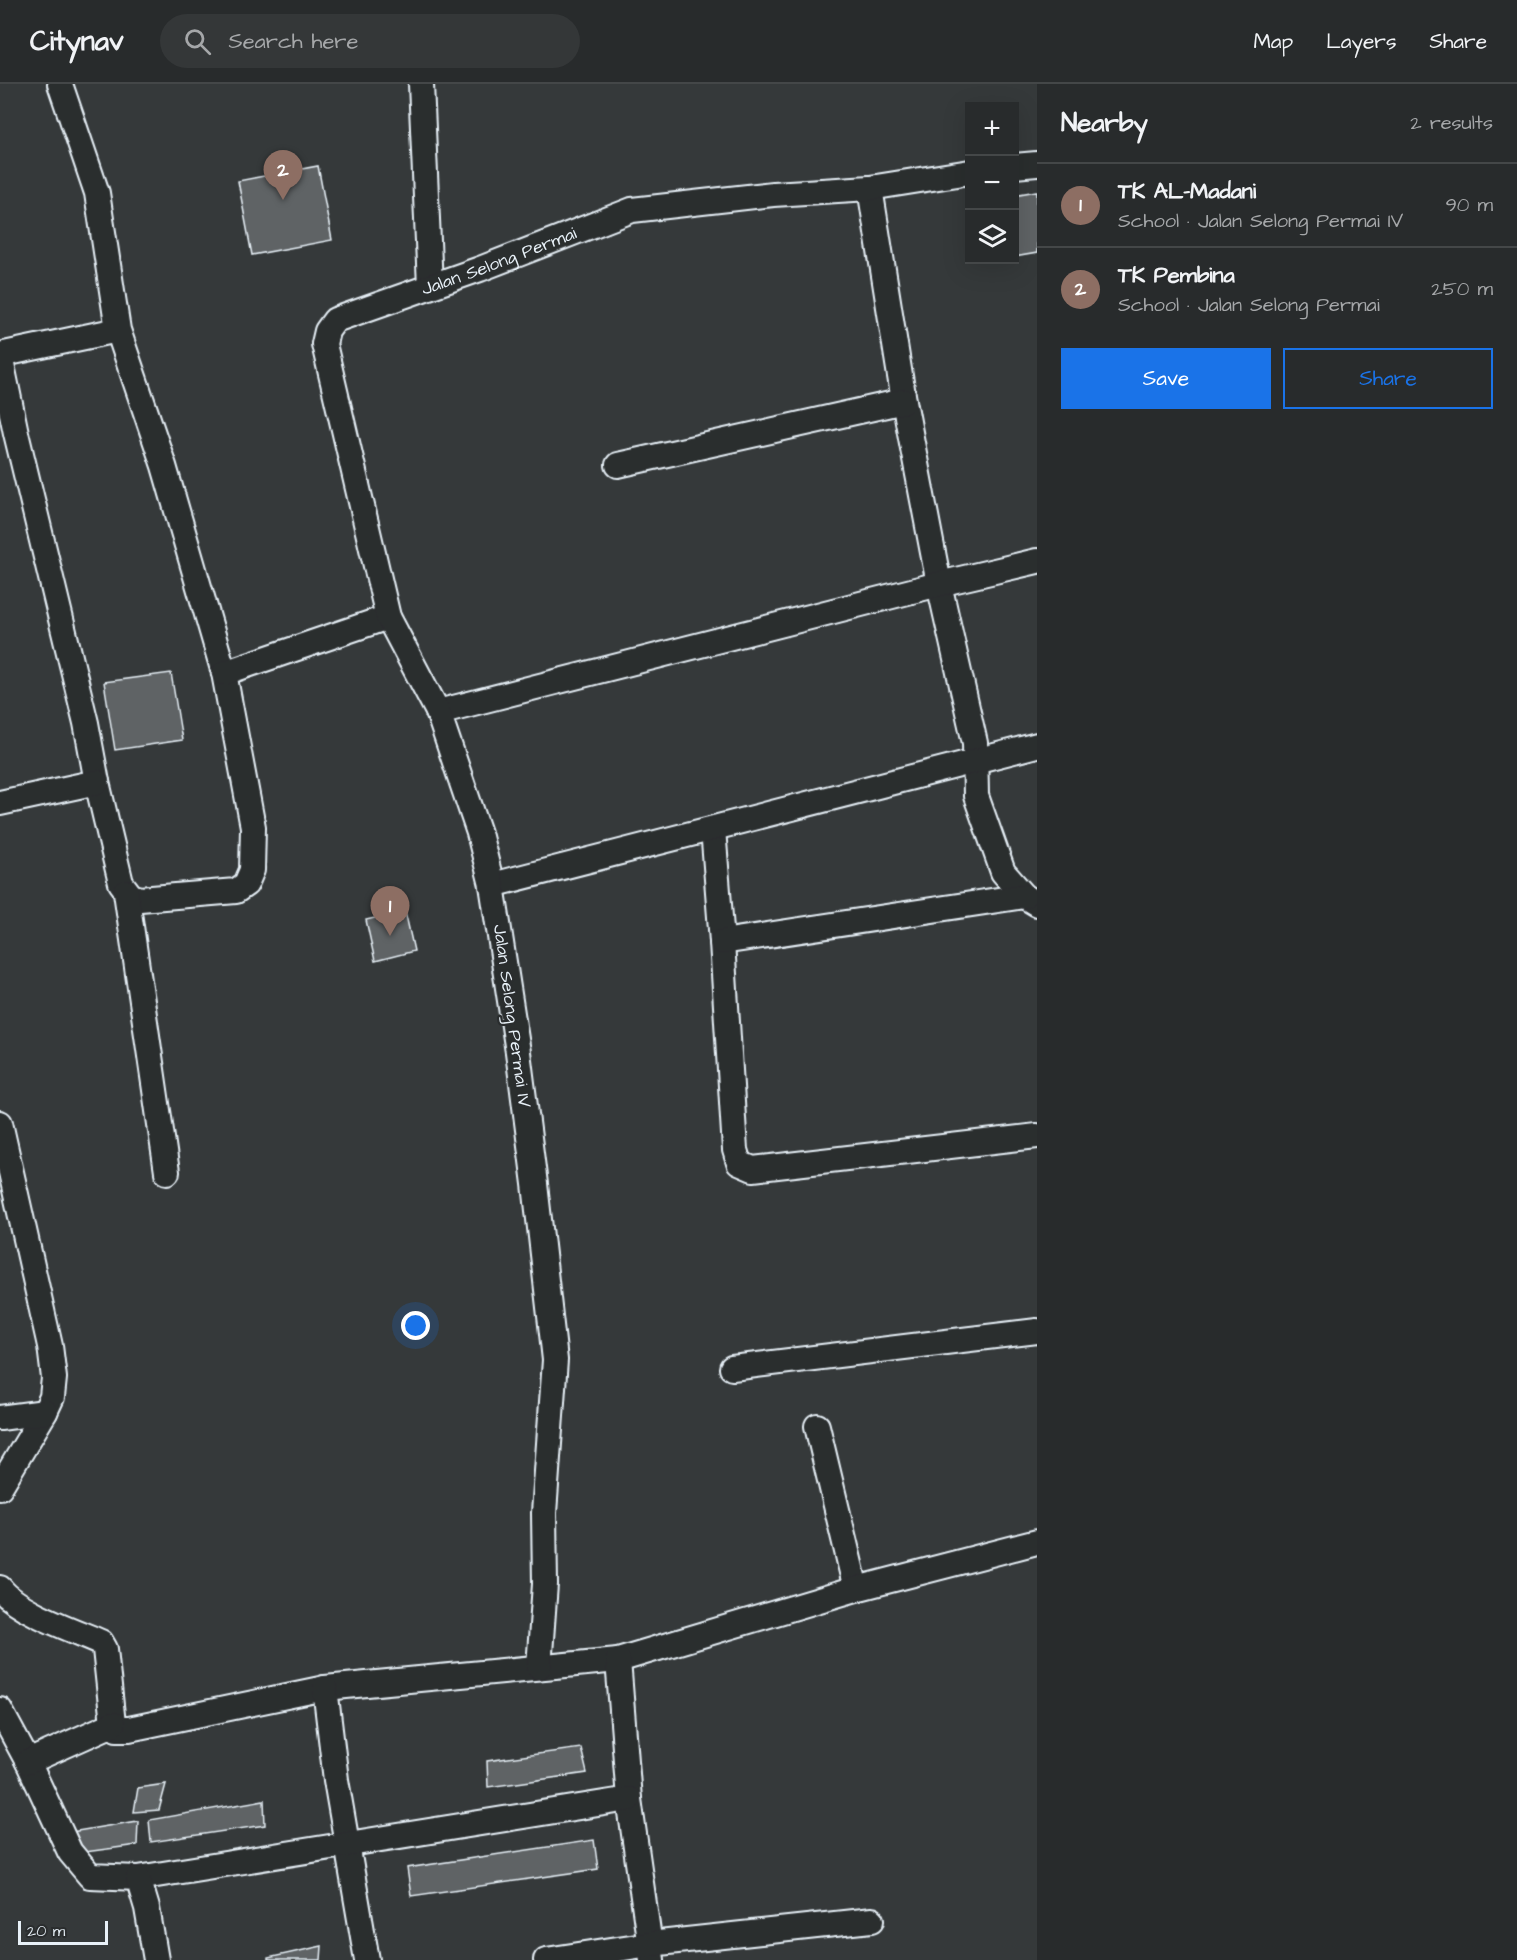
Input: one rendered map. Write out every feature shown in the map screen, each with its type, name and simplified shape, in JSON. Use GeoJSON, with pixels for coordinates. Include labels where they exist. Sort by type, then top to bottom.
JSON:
{"type":"FeatureCollection","features":[{"type":"Feature","properties":{"kind":"street"},"geometry":{"type":"LineString","coordinates":[[60,84],[97,193],[118,330],[164,465],[224,673],[254,827],[252,870],[246,884],[236,891],[140,899],[126,892]]}},
{"type":"Feature","properties":{"kind":"street"},"geometry":{"type":"LineString","coordinates":[[421,84],[430,286]]}},
{"type":"Feature","properties":{"kind":"street"},"geometry":{"type":"LineString","coordinates":[[1019,166],[1037,164]]}},
{"type":"Feature","properties":{"kind":"street","name":"Jalan Selong Permai"},"geometry":{"type":"LineString","coordinates":[[388,617],[324,344],[327,331],[335,320],[480,269],[633,210],[773,194],[870,188],[965,173]]}},
{"type":"Feature","properties":{"kind":"street"},"geometry":{"type":"LineString","coordinates":[[870,188],[904,401],[939,584],[975,743],[976,796],[1003,872],[1030,900]]}},
{"type":"Feature","properties":{"kind":"street"},"geometry":{"type":"LineString","coordinates":[[118,330],[4,354],[2,365],[8,435],[86,723],[97,782],[121,883],[126,892],[167,1172]]}},
{"type":"Feature","properties":{"kind":"street"},"geometry":{"type":"LineString","coordinates":[[618,465],[904,401]]}},
{"type":"Feature","properties":{"kind":"street"},"geometry":{"type":"LineString","coordinates":[[438,712],[1037,561]]}},
{"type":"Feature","properties":{"kind":"street"},"geometry":{"type":"LineString","coordinates":[[224,673],[388,617]]}},
{"type":"Feature","properties":{"kind":"street","name":"Jalan Selong Permai IV"},"geometry":{"type":"LineString","coordinates":[[388,617],[438,712],[479,833],[492,885],[521,1074],[555,1360],[544,1514],[545,1584],[539,1666]]}},
{"type":"Feature","properties":{"kind":"street"},"geometry":{"type":"LineString","coordinates":[[492,885],[1037,745]]}},
{"type":"Feature","properties":{"kind":"street"},"geometry":{"type":"LineString","coordinates":[[0,802],[97,782]]}},
{"type":"Feature","properties":{"kind":"street"},"geometry":{"type":"LineString","coordinates":[[713,829],[735,1150],[739,1163],[753,1169],[1037,1136]]}},
{"type":"Feature","properties":{"kind":"street"},"geometry":{"type":"LineString","coordinates":[[722,942],[1030,900]]}},
{"type":"Feature","properties":{"kind":"street"},"geometry":{"type":"LineString","coordinates":[[0,1123],[50,1346],[54,1378],[52,1397],[45,1412],[0,1487]]}},
{"type":"Feature","properties":{"kind":"street"},"geometry":{"type":"LineString","coordinates":[[732,1368],[1037,1331]]}},
{"type":"Feature","properties":{"kind":"street"},"geometry":{"type":"LineString","coordinates":[[0,1418],[45,1412]]}},
{"type":"Feature","properties":{"kind":"street"},"geometry":{"type":"LineString","coordinates":[[817,1426],[856,1589]]}},
{"type":"Feature","properties":{"kind":"street"},"geometry":{"type":"LineString","coordinates":[[0,1588],[20,1606],[101,1642],[105,1649],[113,1724],[117,1729],[129,1729],[325,1688],[618,1660],[856,1589],[1037,1542]]}},
{"type":"Feature","properties":{"kind":"street"},"geometry":{"type":"LineString","coordinates":[[618,1660],[629,1799],[651,1952]]}},
{"type":"Feature","properties":{"kind":"street"},"geometry":{"type":"LineString","coordinates":[[325,1688],[336,1780],[367,1960]]}},
{"type":"Feature","properties":{"kind":"street"},"geometry":{"type":"LineString","coordinates":[[0,1710],[28,1762],[70,1852],[90,1876],[138,1878],[629,1799]]}},
{"type":"Feature","properties":{"kind":"street"},"geometry":{"type":"LineString","coordinates":[[28,1762],[113,1724]]}},
{"type":"Feature","properties":{"kind":"street"},"geometry":{"type":"LineString","coordinates":[[138,1878],[147,1908],[156,1960]]}},
{"type":"Feature","properties":{"kind":"street"},"geometry":{"type":"LineString","coordinates":[[546,1960],[651,1952],[872,1920]]}},
{"type":"Feature","properties":{"kind":"building"},"geometry":{"type":"Polygon","coordinates":[[[318,166],[332,240],[252,255],[238,181],[318,166]]]}},
{"type":"Feature","properties":{"kind":"building"},"geometry":{"type":"Polygon","coordinates":[[[1037,191],[1037,253],[1019,256],[1019,210],[1019,194],[1037,191]]]}},
{"type":"Feature","properties":{"kind":"building"},"geometry":{"type":"Polygon","coordinates":[[[171,673],[182,740],[115,750],[104,682],[171,673]]]}},
{"type":"Feature","properties":{"kind":"building"},"geometry":{"type":"Polygon","coordinates":[[[405,911],[414,951],[375,961],[366,920],[405,911]]]}},
{"type":"Feature","properties":{"kind":"building"},"geometry":{"type":"Polygon","coordinates":[[[581,1748],[587,1773],[488,1787],[487,1761],[581,1748]]]}},
{"type":"Feature","properties":{"kind":"building"},"geometry":{"type":"Polygon","coordinates":[[[166,1784],[159,1810],[134,1812],[138,1788],[166,1784]]]}},
{"type":"Feature","properties":{"kind":"building"},"geometry":{"type":"Polygon","coordinates":[[[264,1800],[265,1825],[151,1842],[149,1820],[264,1800]]]}},
{"type":"Feature","properties":{"kind":"building"},"geometry":{"type":"Polygon","coordinates":[[[138,1821],[137,1845],[85,1852],[71,1832],[138,1821]]]}},
{"type":"Feature","properties":{"kind":"building"},"geometry":{"type":"Polygon","coordinates":[[[594,1840],[598,1869],[411,1896],[407,1868],[594,1840]]]}},
{"type":"Feature","properties":{"kind":"building"},"geometry":{"type":"Polygon","coordinates":[[[322,1946],[321,1960],[268,1960],[268,1958],[322,1946]]]}},
{"type":"Feature","properties":{"kind":"place","name":"TK Pembina"},"geometry":{"type":"Point","coordinates":[283,200]}},
{"type":"Feature","properties":{"kind":"place","name":"TK AL-Madani"},"geometry":{"type":"Point","coordinates":[390,936]}}]}
